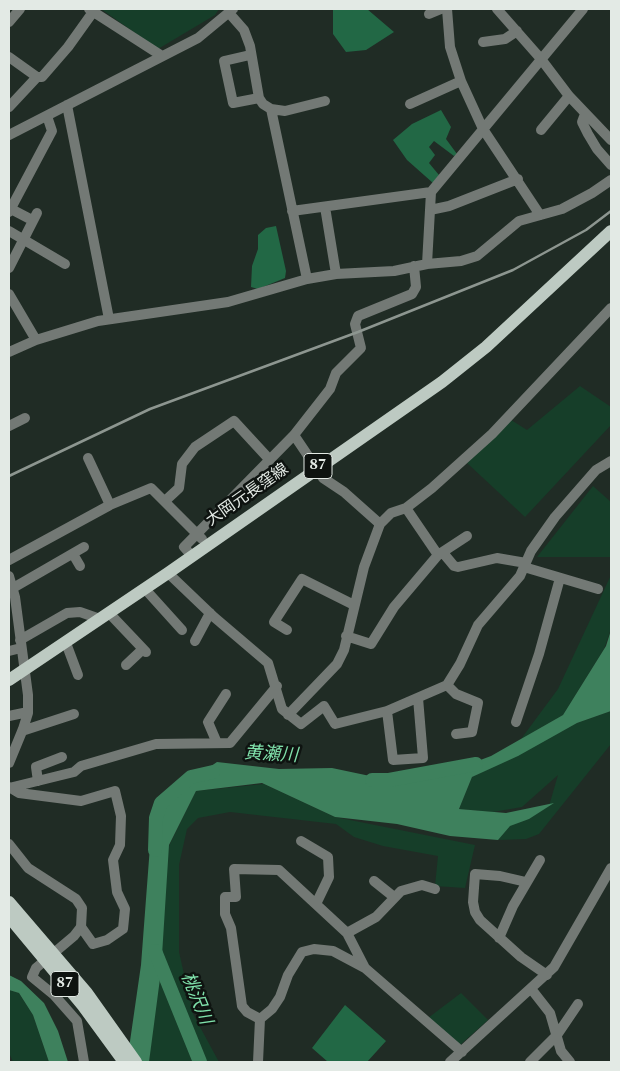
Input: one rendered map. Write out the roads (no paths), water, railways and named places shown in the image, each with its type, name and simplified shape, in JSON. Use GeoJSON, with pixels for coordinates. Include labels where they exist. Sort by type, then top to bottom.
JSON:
{"type":"FeatureCollection","features":[{"type":"Feature","properties":{"kind":"main road","name":"大岡元長窪線"},"geometry":{"type":"LineString","coordinates":[[9,680],[192,556],[202,540],[317,467],[442,382],[486,347],[611,231]]}},
{"type":"Feature","properties":{"kind":"main road","name":"87"},"geometry":{"type":"LineString","coordinates":[[9,902],[121,1058]]}},
{"type":"Feature","properties":{"kind":"main road","name":"87"},"geometry":{"type":"LineString","coordinates":[[9,917],[87,993],[136,1062]]}},
{"type":"Feature","properties":{"kind":"street"},"geometry":{"type":"LineString","coordinates":[[9,22],[20,9]]}},
{"type":"Feature","properties":{"kind":"street"},"geometry":{"type":"LineString","coordinates":[[429,14],[441,9]]}},
{"type":"Feature","properties":{"kind":"street"},"geometry":{"type":"LineString","coordinates":[[447,9],[450,47],[461,81],[483,129],[540,215]]}},
{"type":"Feature","properties":{"kind":"street"},"geometry":{"type":"LineString","coordinates":[[497,9],[541,59],[569,96],[611,140]]}},
{"type":"Feature","properties":{"kind":"street"},"geometry":{"type":"LineString","coordinates":[[427,264],[431,192],[583,9]]}},
{"type":"Feature","properties":{"kind":"street"},"geometry":{"type":"LineString","coordinates":[[9,107],[37,77],[42,76],[68,47],[91,10],[162,56]]}},
{"type":"Feature","properties":{"kind":"street"},"geometry":{"type":"LineString","coordinates":[[9,135],[198,38],[231,11],[244,30],[250,46],[250,55],[259,98],[271,109],[285,111],[325,101]]}},
{"type":"Feature","properties":{"kind":"street"},"geometry":{"type":"LineString","coordinates":[[483,42],[505,39],[517,31]]}},
{"type":"Feature","properties":{"kind":"street"},"geometry":{"type":"LineString","coordinates":[[250,55],[224,61],[233,103],[259,98]]}},
{"type":"Feature","properties":{"kind":"street"},"geometry":{"type":"LineString","coordinates":[[9,57],[37,77]]}},
{"type":"Feature","properties":{"kind":"street"},"geometry":{"type":"LineString","coordinates":[[410,104],[461,81]]}},
{"type":"Feature","properties":{"kind":"street"},"geometry":{"type":"LineString","coordinates":[[541,130],[569,96]]}},
{"type":"Feature","properties":{"kind":"street"},"geometry":{"type":"LineString","coordinates":[[66,105],[109,319]]}},
{"type":"Feature","properties":{"kind":"street"},"geometry":{"type":"LineString","coordinates":[[271,109],[307,279]]}},
{"type":"Feature","properties":{"kind":"street"},"geometry":{"type":"LineString","coordinates":[[585,114],[582,122],[588,134],[597,149],[611,165]]}},
{"type":"Feature","properties":{"kind":"street"},"geometry":{"type":"LineString","coordinates":[[9,268],[34,217],[10,210],[52,131],[47,116]]}},
{"type":"Feature","properties":{"kind":"street"},"geometry":{"type":"LineString","coordinates":[[430,210],[449,206],[518,180]]}},
{"type":"Feature","properties":{"kind":"street"},"geometry":{"type":"LineString","coordinates":[[9,352],[36,340],[109,319],[228,302],[307,279],[336,274],[394,271],[427,264],[461,261],[477,256],[520,221],[562,209],[611,180]]}},
{"type":"Feature","properties":{"kind":"street"},"geometry":{"type":"LineString","coordinates":[[292,211],[431,192]]}},
{"type":"Feature","properties":{"kind":"street"},"geometry":{"type":"LineString","coordinates":[[325,206],[336,274]]}},
{"type":"Feature","properties":{"kind":"street"},"geometry":{"type":"LineString","coordinates":[[9,231],[65,264]]}},
{"type":"Feature","properties":{"kind":"street"},"geometry":{"type":"LineString","coordinates":[[9,560],[110,505],[151,488],[166,501],[202,540],[269,459],[294,435],[330,389],[336,372],[361,348],[355,324],[358,316],[412,294],[416,287],[414,266]]}},
{"type":"Feature","properties":{"kind":"street"},"geometry":{"type":"LineString","coordinates":[[9,294],[36,340]]}},
{"type":"Feature","properties":{"kind":"street"},"geometry":{"type":"LineString","coordinates":[[288,715],[337,664],[344,650],[364,567],[380,524],[391,513],[406,508],[492,434],[611,308]]}},
{"type":"Feature","properties":{"kind":"street"},"geometry":{"type":"LineString","coordinates":[[9,426],[26,418]]}},
{"type":"Feature","properties":{"kind":"street"},"geometry":{"type":"LineString","coordinates":[[166,501],[179,488],[182,464],[195,448],[234,421],[269,459]]}},
{"type":"Feature","properties":{"kind":"street"},"geometry":{"type":"LineString","coordinates":[[294,435],[323,478],[344,492],[380,524]]}},
{"type":"Feature","properties":{"kind":"street"},"geometry":{"type":"LineString","coordinates":[[88,458],[110,505]]}},
{"type":"Feature","properties":{"kind":"street"},"geometry":{"type":"LineString","coordinates":[[168,573],[210,613],[268,663],[277,686],[282,709],[301,724],[324,706],[335,724],[387,712],[446,685],[460,664],[478,624],[520,576],[531,550],[573,494],[596,470],[611,461]]}},
{"type":"Feature","properties":{"kind":"street"},"geometry":{"type":"LineString","coordinates":[[406,508],[441,554],[454,566],[458,567],[497,558],[525,565],[598,589]]}},
{"type":"Feature","properties":{"kind":"street"},"geometry":{"type":"LineString","coordinates":[[346,636],[371,644],[394,607],[441,554],[467,536]]}},
{"type":"Feature","properties":{"kind":"street"},"geometry":{"type":"LineString","coordinates":[[13,588],[84,547]]}},
{"type":"Feature","properties":{"kind":"street"},"geometry":{"type":"LineString","coordinates":[[73,554],[80,566]]}},
{"type":"Feature","properties":{"kind":"street"},"geometry":{"type":"LineString","coordinates":[[9,576],[13,588],[28,695],[28,712],[9,763]]}},
{"type":"Feature","properties":{"kind":"street"},"geometry":{"type":"LineString","coordinates":[[516,722],[539,654],[560,578]]}},
{"type":"Feature","properties":{"kind":"street"},"geometry":{"type":"LineString","coordinates":[[287,630],[274,622],[302,579],[354,605]]}},
{"type":"Feature","properties":{"kind":"street"},"geometry":{"type":"LineString","coordinates":[[145,589],[182,630]]}},
{"type":"Feature","properties":{"kind":"street"},"geometry":{"type":"LineString","coordinates":[[9,651],[67,612],[80,612],[105,616],[145,651],[126,665]]}},
{"type":"Feature","properties":{"kind":"street"},"geometry":{"type":"LineString","coordinates":[[195,641],[210,613]]}},
{"type":"Feature","properties":{"kind":"street"},"geometry":{"type":"LineString","coordinates":[[66,643],[78,674]]}},
{"type":"Feature","properties":{"kind":"street"},"geometry":{"type":"LineString","coordinates":[[446,685],[456,694],[478,703],[472,732],[456,734]]}},
{"type":"Feature","properties":{"kind":"street"},"geometry":{"type":"LineString","coordinates":[[9,787],[38,781],[156,744],[230,743],[277,686]]}},
{"type":"Feature","properties":{"kind":"street"},"geometry":{"type":"LineString","coordinates":[[217,743],[208,722],[226,694]]}},
{"type":"Feature","properties":{"kind":"street"},"geometry":{"type":"LineString","coordinates":[[387,712],[394,760],[423,758],[418,698]]}},
{"type":"Feature","properties":{"kind":"street"},"geometry":{"type":"LineString","coordinates":[[9,716],[28,712]]}},
{"type":"Feature","properties":{"kind":"street"},"geometry":{"type":"LineString","coordinates":[[22,731],[74,714]]}},
{"type":"Feature","properties":{"kind":"street"},"geometry":{"type":"LineString","coordinates":[[38,781],[36,767],[62,757]]}},
{"type":"Feature","properties":{"kind":"street"},"geometry":{"type":"LineString","coordinates":[[9,787],[19,793],[81,801],[115,791],[121,816],[120,845],[113,860],[117,892],[125,909],[123,929],[107,940],[93,944],[81,928],[82,908],[76,899],[28,868],[9,844]]}},
{"type":"Feature","properties":{"kind":"street"},"geometry":{"type":"LineString","coordinates":[[301,841],[328,857],[329,877],[316,904]]}},
{"type":"Feature","properties":{"kind":"street"},"geometry":{"type":"LineString","coordinates":[[500,938],[512,906],[540,860]]}},
{"type":"Feature","properties":{"kind":"street"},"geometry":{"type":"LineString","coordinates":[[450,1062],[547,975],[563,954],[611,868]]}},
{"type":"Feature","properties":{"kind":"street"},"geometry":{"type":"LineString","coordinates":[[260,1019],[247,1012],[242,1006],[231,928],[225,914],[225,897],[236,897],[234,869],[279,870],[347,933],[365,968]]}},
{"type":"Feature","properties":{"kind":"street"},"geometry":{"type":"LineString","coordinates":[[526,882],[500,876],[475,874],[472,902],[480,920],[547,975]]}},
{"type":"Feature","properties":{"kind":"street"},"geometry":{"type":"LineString","coordinates":[[374,881],[394,897]]}},
{"type":"Feature","properties":{"kind":"street"},"geometry":{"type":"LineString","coordinates":[[347,933],[376,916],[394,897],[413,887],[422,885],[435,889]]}},
{"type":"Feature","properties":{"kind":"street"},"geometry":{"type":"LineString","coordinates":[[81,928],[50,958],[36,968],[32,977],[54,995],[77,1021],[84,1062]]}},
{"type":"Feature","properties":{"kind":"street"},"geometry":{"type":"LineString","coordinates":[[258,1062],[260,1019],[272,1009],[280,997],[288,975],[302,952],[314,948],[333,951],[365,968],[462,1052]]}},
{"type":"Feature","properties":{"kind":"street"},"geometry":{"type":"LineString","coordinates":[[532,990],[550,1013],[561,1051],[570,1062]]}},
{"type":"Feature","properties":{"kind":"street"},"geometry":{"type":"LineString","coordinates":[[530,1062],[557,1035],[578,1004]]}},
{"type":"Feature","properties":{"kind":"waterway","name":"黄瀬川"},"geometry":{"type":"LineString","coordinates":[[372,780],[389,780],[476,764]]}},
{"type":"Feature","properties":{"kind":"waterway","name":"黄瀬川"},"geometry":{"type":"LineString","coordinates":[[155,850],[156,818],[161,803],[191,777],[213,772]]}},
{"type":"Feature","properties":{"kind":"waterway","name":"桃沢川"},"geometry":{"type":"LineString","coordinates":[[155,951],[200,1062]]}},
{"type":"Feature","properties":{"kind":"railway"},"geometry":{"type":"LineString","coordinates":[[9,476],[150,409],[358,332],[513,270],[586,230],[611,211]]}}]}
